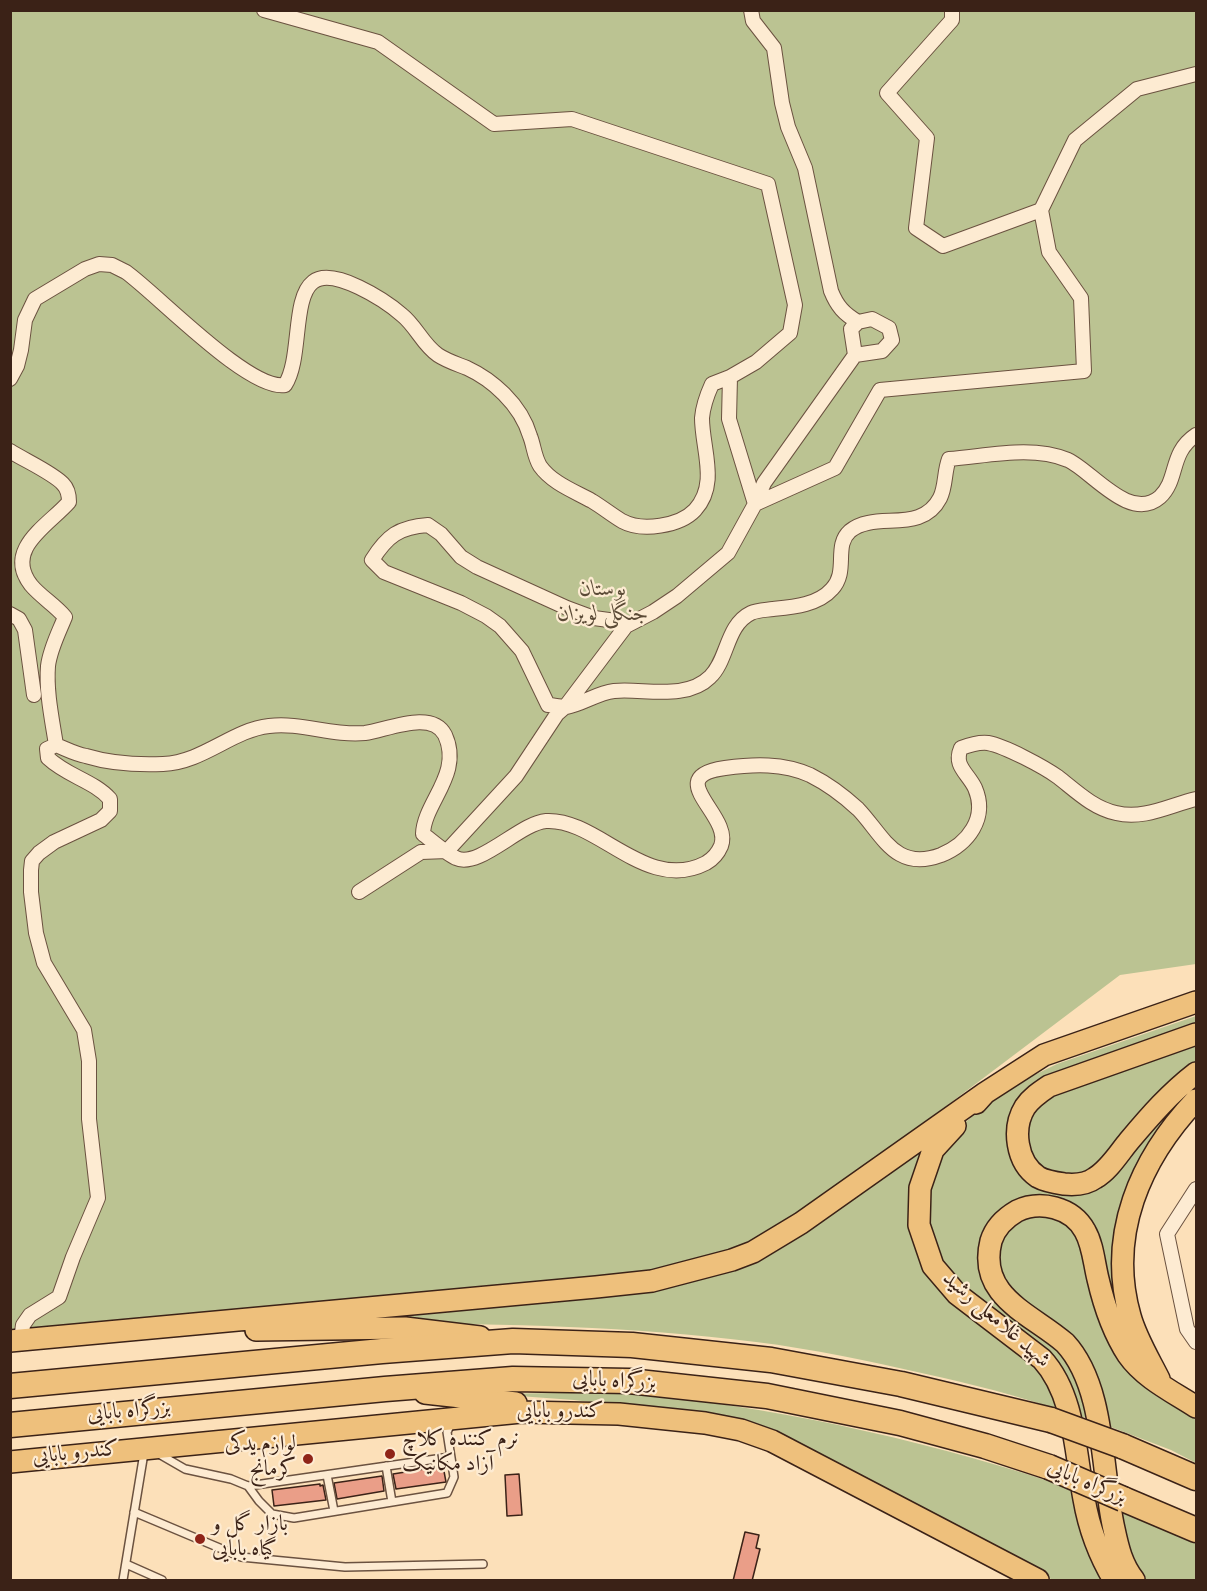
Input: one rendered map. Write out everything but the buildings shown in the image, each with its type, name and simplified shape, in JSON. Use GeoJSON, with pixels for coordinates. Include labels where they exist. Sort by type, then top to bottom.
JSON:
{"type":"FeatureCollection","features":[{"type":"Feature","properties":{"kind":"highway","name":"بزرگراه بابایی"},"geometry":{"type":"LineString","coordinates":[[10,1386],[513,1341],[632,1345],[771,1360],[901,1384],[1051,1420],[1122,1446],[1197,1479]]}},
{"type":"Feature","properties":{"kind":"highway","name":"بزرگراه بابایی"},"geometry":{"type":"LineString","coordinates":[[10,1425],[513,1379],[629,1381],[767,1396],[900,1423],[985,1446],[1049,1467],[1197,1530]]}},
{"type":"Feature","properties":{"kind":"main road","name":"شهید غلامعلی رشید"},"geometry":{"type":"LineString","coordinates":[[1114,1581],[1102,1561],[1092,1531],[1084,1502],[1068,1404],[1057,1379],[1042,1359],[986,1317],[951,1287],[933,1266],[919,1225],[920,1188],[933,1150],[985,1093],[1044,1055],[1197,1002]]}},
{"type":"Feature","properties":{"kind":"main road"},"geometry":{"type":"LineString","coordinates":[[1197,1034],[1049,1086],[1040,1092],[1026,1107],[1019,1122],[1018,1141],[1021,1155],[1038,1177],[1057,1184],[1071,1185],[1096,1178],[1163,1102],[1197,1073]]}},
{"type":"Feature","properties":{"kind":"main road"},"geometry":{"type":"LineString","coordinates":[[16,1341],[652,1281],[710,1267],[753,1252],[801,1223],[985,1093]]}},
{"type":"Feature","properties":{"kind":"main road"},"geometry":{"type":"LineString","coordinates":[[1162,1385],[1131,1319],[1124,1285],[1122,1252],[1130,1210],[1145,1168],[1169,1131],[1197,1100]]}},
{"type":"Feature","properties":{"kind":"main road"},"geometry":{"type":"LineString","coordinates":[[1134,1581],[1125,1568],[1118,1548],[1110,1512],[1097,1414],[1083,1368],[1065,1343],[1009,1302],[993,1281],[988,1265],[988,1254],[993,1237],[1003,1221],[1024,1208],[1038,1206],[1053,1206],[1074,1218],[1084,1228],[1089,1241],[1105,1305],[1118,1338],[1139,1369],[1197,1407]]}},
{"type":"Feature","properties":{"kind":"main road"},"geometry":{"type":"LineString","coordinates":[[162,1327],[272,1331],[405,1328],[513,1341]]}},
{"type":"Feature","properties":{"kind":"main road"},"geometry":{"type":"LineString","coordinates":[[385,1389],[619,1414]]}},
{"type":"Feature","properties":{"kind":"main road","name":"کندرو بابایی"},"geometry":{"type":"LineString","coordinates":[[10,1462],[521,1412],[619,1414],[705,1423],[741,1430],[772,1441],[1038,1581]]}},
{"type":"Feature","properties":{"kind":"street"},"geometry":{"type":"LineString","coordinates":[[10,379],[19,358],[25,320],[36,299],[85,269],[99,264],[112,265],[126,272],[205,340],[250,373],[268,384],[285,385],[295,359],[303,297],[313,281],[335,277],[365,291],[402,315],[437,355],[481,376],[502,392],[520,414],[531,438],[534,454],[546,472],[623,522],[642,526],[677,521],[695,510],[703,499],[708,484],[702,418],[712,384],[756,362],[790,333],[795,305],[768,184],[572,119],[495,124],[378,42],[264,10]]}},
{"type":"Feature","properties":{"kind":"street"},"geometry":{"type":"LineString","coordinates":[[751,10],[753,21],[774,48],[782,103],[788,127],[805,168],[831,291],[836,304],[843,313],[858,322]]}},
{"type":"Feature","properties":{"kind":"street"},"geometry":{"type":"LineString","coordinates":[[952,10],[952,20],[887,93],[927,138],[916,228],[943,246],[1041,210]]}},
{"type":"Feature","properties":{"kind":"street"},"geometry":{"type":"LineString","coordinates":[[755,504],[835,468],[880,390],[1084,371],[1081,298],[1049,252],[1041,210],[1075,140],[1137,89],[1197,74]]}},
{"type":"Feature","properties":{"kind":"street"},"geometry":{"type":"LineString","coordinates":[[359,892],[421,852],[447,851],[516,776],[557,714],[565,707],[626,626],[677,596],[728,552],[764,483],[855,355],[851,329],[858,322],[872,319],[889,328],[892,340],[882,351],[855,355]]}},
{"type":"Feature","properties":{"kind":"street"},"geometry":{"type":"LineString","coordinates":[[730,377],[729,419],[755,504]]}},
{"type":"Feature","properties":{"kind":"street"},"geometry":{"type":"LineString","coordinates":[[626,626],[616,621],[594,618],[576,611],[477,567],[460,556],[441,534],[428,525],[410,526],[392,536],[380,547],[372,560],[384,572],[461,603],[500,626],[522,651],[548,705],[565,707],[614,691],[668,692],[691,688],[709,679],[718,668],[733,632],[749,614],[816,601],[829,592],[837,584],[841,572],[842,543],[853,529],[864,525],[922,517],[935,506],[945,486],[946,468],[950,459],[1033,452],[1054,456],[1070,461],[1113,495],[1130,503],[1145,503],[1159,498],[1168,485],[1181,449],[1197,435]]}},
{"type":"Feature","properties":{"kind":"street"},"geometry":{"type":"LineString","coordinates":[[10,451],[64,484],[68,493],[69,502],[30,538],[22,562],[25,576],[31,585],[56,606],[65,617],[51,651],[48,665],[56,745]]}},
{"type":"Feature","properties":{"kind":"street"},"geometry":{"type":"LineString","coordinates":[[10,614],[19,619],[25,630],[34,695]]}},
{"type":"Feature","properties":{"kind":"street"},"geometry":{"type":"LineString","coordinates":[[16,1341],[23,1324],[30,1315],[59,1297],[98,1198],[89,1119],[89,1061],[84,1030],[44,963],[36,933],[31,870],[32,861],[54,842],[101,820],[110,811],[110,799],[104,792],[59,768],[48,758],[47,749],[56,745],[102,760],[163,764],[188,760],[242,733],[269,726],[341,734],[366,732],[422,721],[435,724],[444,733],[449,757],[442,787],[423,825],[423,834],[456,858],[468,860],[527,827],[545,821],[569,825],[651,866],[672,870],[692,868],[708,862],[718,852],[723,839],[720,824],[701,798],[697,786],[700,778],[708,772],[724,768],[763,766],[791,768],[812,776],[857,808],[882,841],[893,850],[905,856],[921,859],[938,856],[953,849],[967,838],[976,826],[979,798],[960,765],[958,756],[961,748],[971,744],[988,743],[1013,753],[1056,775],[1083,798],[1115,813],[1132,816],[1197,799]]}},
{"type":"Feature","properties":{"kind":"street"},"geometry":{"type":"LineString","coordinates":[[1197,1189],[1167,1234],[1187,1329],[1197,1341]]}},
{"type":"Feature","properties":{"kind":"lane"},"geometry":{"type":"LineString","coordinates":[[248,1486],[258,1501],[272,1514],[294,1518],[447,1492],[454,1477],[447,1432],[451,1423],[473,1416]]}},
{"type":"Feature","properties":{"kind":"lane"},"geometry":{"type":"LineString","coordinates":[[123,1581],[144,1448],[166,1456],[185,1469],[231,1479],[248,1486],[450,1457]]}},
{"type":"Feature","properties":{"kind":"lane"},"geometry":{"type":"LineString","coordinates":[[386,1466],[392,1502]]}},
{"type":"Feature","properties":{"kind":"lane"},"geometry":{"type":"LineString","coordinates":[[327,1475],[334,1511]]}},
{"type":"Feature","properties":{"kind":"lane"},"geometry":{"type":"LineString","coordinates":[[134,1512],[241,1557],[345,1567],[483,1564]]}},
{"type":"Feature","properties":{"kind":"lane"},"geometry":{"type":"LineString","coordinates":[[126,1564],[162,1581]]}},
{"type":"Feature","properties":{"kind":"green space","name":"بوستان جنگلی لویزان"},"geometry":{"type":"Polygon","coordinates":[[[11,11],[1196,11],[1196,964],[1120,975],[888,1150],[763,1237],[721,1253],[653,1272],[11,1331],[11,11]]]}},
{"type":"Feature","properties":{"kind":"green space"},"geometry":{"type":"Polygon","coordinates":[[[1196,1016],[1196,1028],[1064,1074],[1011,1140],[1065,1192],[1196,1081],[1196,1087],[1174,1110],[1134,1172],[1128,1333],[1058,1201],[984,1237],[1025,1320],[1071,1362],[1092,1420],[1075,1414],[1073,1398],[943,1266],[930,1237],[928,1183],[954,1132],[988,1103],[1022,1081],[1057,1064],[1196,1016]]]}},
{"type":"Feature","properties":{"kind":"green space"},"geometry":{"type":"Polygon","coordinates":[[[1196,1041],[1196,1065],[1085,1177],[1042,1171],[1024,1145],[1023,1128],[1045,1095],[1196,1041]]]}},
{"type":"Feature","properties":{"kind":"green space"},"geometry":{"type":"Polygon","coordinates":[[[931,1139],[919,1248],[1034,1362],[1062,1411],[977,1386],[862,1360],[777,1345],[694,1335],[506,1325],[256,1324],[683,1281],[931,1139]]]}},
{"type":"Feature","properties":{"kind":"green space"},"geometry":{"type":"Polygon","coordinates":[[[1026,1214],[1064,1218],[1072,1225],[1086,1257],[1172,1402],[1196,1417],[1196,1463],[1171,1450],[1103,1424],[1100,1401],[998,1279],[999,1235],[1026,1214]]]}},
{"type":"Feature","properties":{"kind":"green space"},"geometry":{"type":"Polygon","coordinates":[[[617,1393],[654,1396],[707,1402],[814,1420],[921,1444],[1076,1490],[1108,1580],[1053,1580],[886,1493],[657,1410],[574,1400],[491,1394],[617,1393]]]}},
{"type":"Feature","properties":{"kind":"green space"},"geometry":{"type":"Polygon","coordinates":[[[1114,1503],[1196,1541],[1196,1580],[1142,1580],[1130,1562],[1114,1503]]]}},
{"type":"Feature","properties":{"kind":"place","name":"نرم کننده کلاچ آزاد مکانیک"},"geometry":{"type":"Point","coordinates":[390,1454]}},
{"type":"Feature","properties":{"kind":"place","name":"لوازم یدکی کرمانج"},"geometry":{"type":"Point","coordinates":[308,1459]}},
{"type":"Feature","properties":{"kind":"place","name":"بازار گل و گیاه بابایی"},"geometry":{"type":"Point","coordinates":[200,1539]}}]}
